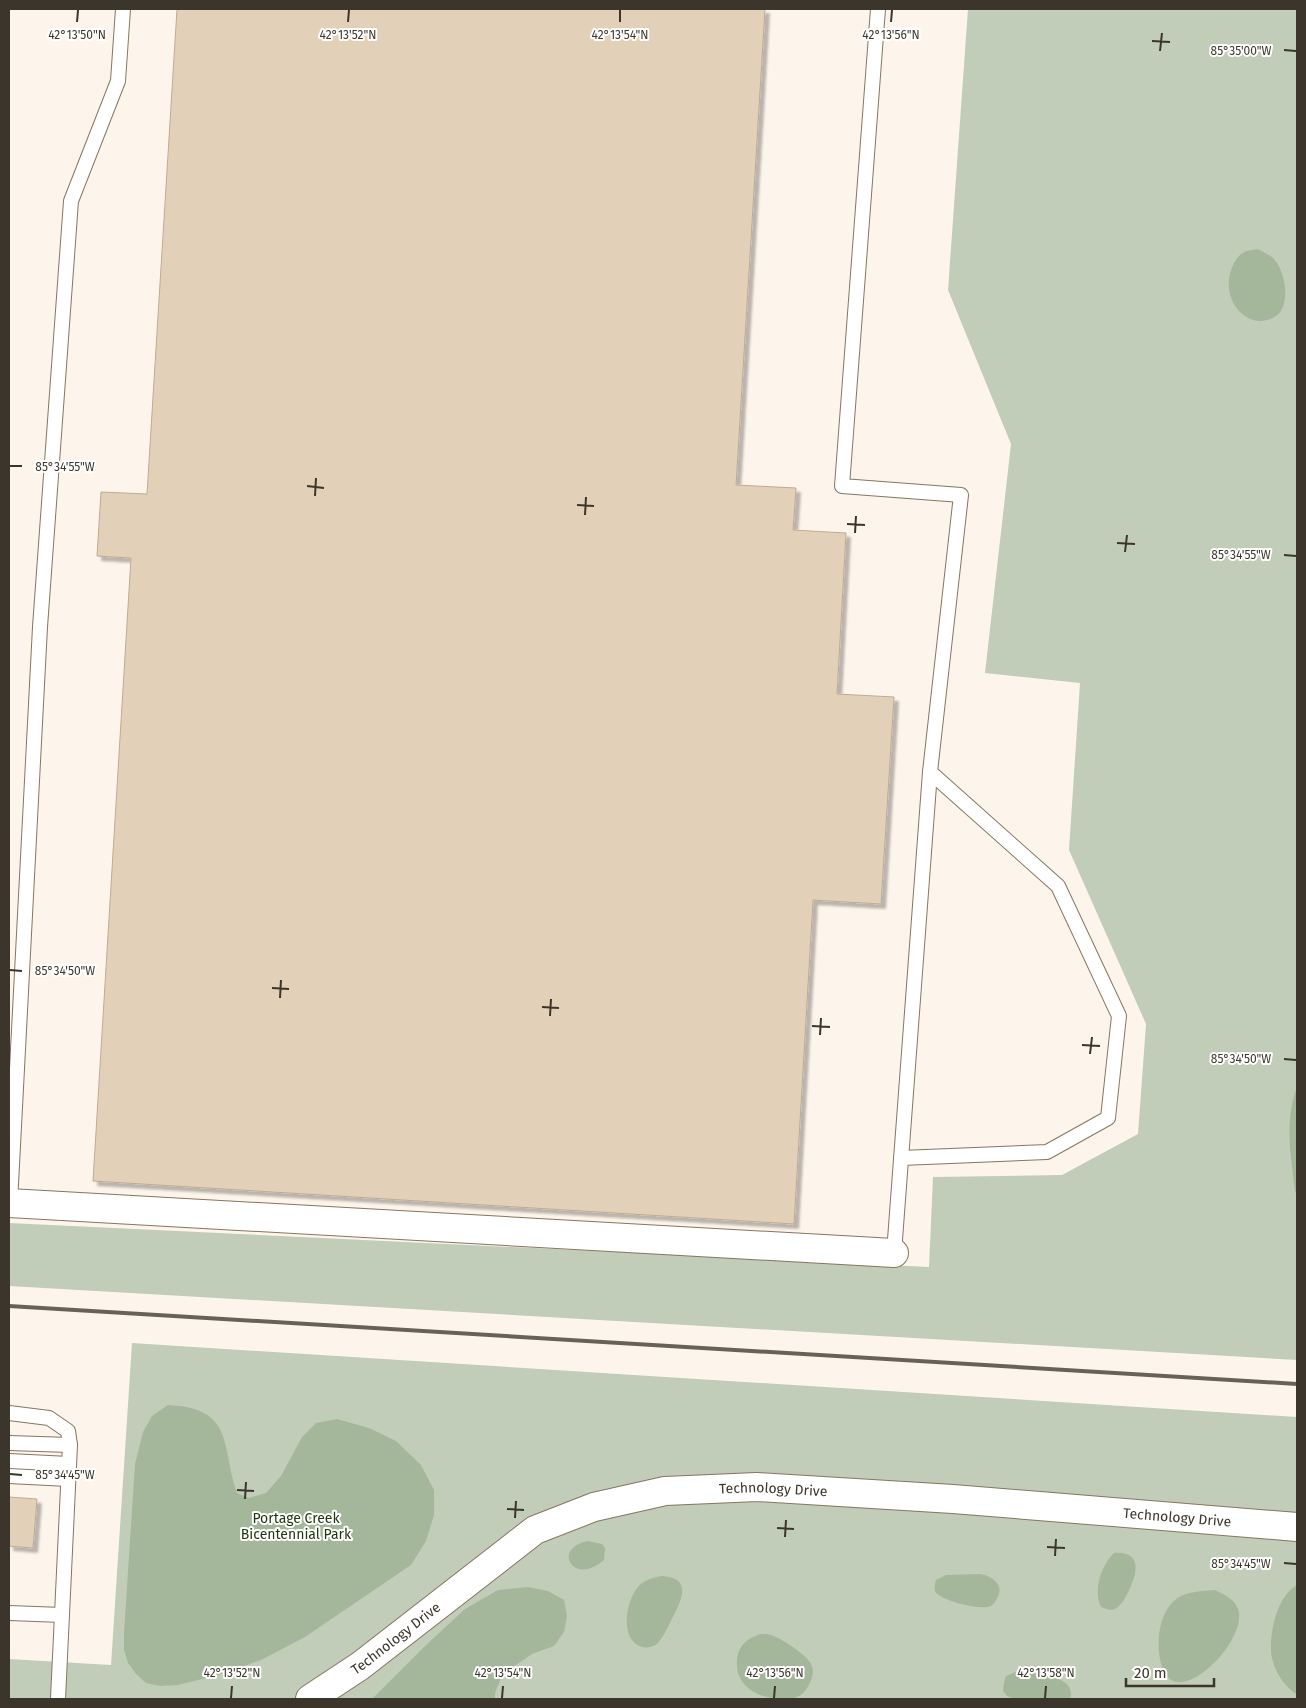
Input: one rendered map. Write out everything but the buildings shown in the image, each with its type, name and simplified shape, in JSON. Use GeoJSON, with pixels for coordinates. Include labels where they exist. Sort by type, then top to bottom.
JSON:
{"type":"FeatureCollection","features":[{"type":"Feature","properties":{"kind":"street"},"geometry":{"type":"LineString","coordinates":[[10,1203],[894,1253]]}},
{"type":"Feature","properties":{"kind":"street","name":"Technology Drive"},"geometry":{"type":"LineString","coordinates":[[310,1699],[360,1666],[535,1530],[594,1507],[665,1491],[757,1488],[894,1495],[1297,1527]]}},
{"type":"Feature","properties":{"kind":"street"},"geometry":{"type":"LineString","coordinates":[[325,1699],[360,1666]]}},
{"type":"Feature","properties":{"kind":"lane"},"geometry":{"type":"LineString","coordinates":[[10,1203],[40,627],[71,201],[118,81],[123,9]]}},
{"type":"Feature","properties":{"kind":"lane"},"geometry":{"type":"LineString","coordinates":[[878,9],[842,486],[962,495],[930,772],[894,1253]]}},
{"type":"Feature","properties":{"kind":"lane"},"geometry":{"type":"LineString","coordinates":[[901,1158],[1047,1152],[1108,1118],[1119,1016],[1058,886],[930,772]]}},
{"type":"Feature","properties":{"kind":"lane"},"geometry":{"type":"LineString","coordinates":[[9,1413],[49,1418],[69,1438],[58,1699]]}},
{"type":"Feature","properties":{"kind":"lane"},"geometry":{"type":"LineString","coordinates":[[9,1443],[69,1438]]}},
{"type":"Feature","properties":{"kind":"lane"},"geometry":{"type":"LineString","coordinates":[[9,1461],[69,1464]]}},
{"type":"Feature","properties":{"kind":"lane"},"geometry":{"type":"LineString","coordinates":[[9,1476],[68,1478]]}},
{"type":"Feature","properties":{"kind":"lane"},"geometry":{"type":"LineString","coordinates":[[9,1613],[62,1615]]}},
{"type":"Feature","properties":{"kind":"green space"},"geometry":{"type":"Polygon","coordinates":[[[968,9],[1297,9],[1297,1360],[9,1286],[9,1223],[929,1267],[933,1177],[1062,1175],[1138,1134],[1146,1024],[1069,850],[1080,683],[985,673],[1011,444],[948,290],[968,9]]]}},
{"type":"Feature","properties":{"kind":"green space"},"geometry":{"type":"Polygon","coordinates":[[[1258,249],[1277,262],[1285,286],[1284,304],[1281,311],[1269,320],[1262,321],[1248,318],[1242,314],[1233,302],[1229,289],[1231,269],[1237,258],[1242,253],[1258,249]]]}},
{"type":"Feature","properties":{"kind":"green space"},"geometry":{"type":"Polygon","coordinates":[[[1297,1087],[1297,1196],[1292,1165],[1290,1126],[1293,1100],[1297,1087]]]}},
{"type":"Feature","properties":{"kind":"green space","name":"Portage Creek Bicentennial Park"},"geometry":{"type":"Polygon","coordinates":[[[132,1343],[1297,1417],[1297,1699],[9,1699],[9,1659],[111,1665],[132,1343]]]}},
{"type":"Feature","properties":{"kind":"green space"},"geometry":{"type":"Polygon","coordinates":[[[168,1405],[190,1408],[205,1413],[215,1422],[222,1432],[237,1493],[249,1498],[266,1493],[281,1476],[302,1437],[316,1423],[337,1419],[369,1428],[396,1441],[421,1465],[434,1490],[434,1515],[426,1541],[411,1565],[305,1637],[261,1660],[222,1674],[178,1685],[160,1686],[146,1683],[128,1663],[124,1650],[135,1464],[143,1432],[152,1416],[168,1405]]]}},
{"type":"Feature","properties":{"kind":"green space"},"geometry":{"type":"Polygon","coordinates":[[[588,1541],[602,1544],[605,1548],[604,1560],[593,1567],[576,1568],[570,1563],[571,1551],[577,1545],[588,1541]]]}},
{"type":"Feature","properties":{"kind":"green space"},"geometry":{"type":"Polygon","coordinates":[[[1114,1553],[1123,1553],[1133,1559],[1136,1570],[1124,1601],[1115,1609],[1110,1610],[1101,1607],[1098,1586],[1102,1571],[1114,1553]]]}},
{"type":"Feature","properties":{"kind":"green space"},"geometry":{"type":"Polygon","coordinates":[[[980,1574],[993,1579],[999,1586],[999,1595],[990,1606],[975,1607],[959,1604],[938,1595],[935,1591],[936,1580],[946,1575],[980,1574]]]}},
{"type":"Feature","properties":{"kind":"green space"},"geometry":{"type":"Polygon","coordinates":[[[662,1576],[679,1581],[682,1586],[681,1599],[659,1642],[652,1647],[642,1647],[634,1643],[630,1636],[627,1627],[628,1607],[631,1598],[641,1584],[651,1578],[662,1576]]]}},
{"type":"Feature","properties":{"kind":"green space"},"geometry":{"type":"Polygon","coordinates":[[[1297,1585],[1297,1694],[1280,1677],[1274,1665],[1271,1644],[1276,1615],[1280,1605],[1284,1597],[1297,1585]]]}},
{"type":"Feature","properties":{"kind":"green space"},"geometry":{"type":"Polygon","coordinates":[[[528,1587],[548,1591],[564,1600],[567,1616],[564,1632],[554,1646],[532,1654],[502,1675],[495,1693],[495,1699],[372,1699],[465,1609],[498,1590],[528,1587]]]}},
{"type":"Feature","properties":{"kind":"green space"},"geometry":{"type":"Polygon","coordinates":[[[1215,1590],[1231,1599],[1238,1609],[1239,1622],[1234,1637],[1212,1665],[1198,1676],[1185,1682],[1173,1681],[1164,1672],[1159,1652],[1162,1619],[1173,1602],[1181,1596],[1194,1592],[1215,1590]]]}},
{"type":"Feature","properties":{"kind":"green space"},"geometry":{"type":"Polygon","coordinates":[[[760,1634],[770,1635],[781,1640],[809,1660],[813,1671],[812,1679],[800,1696],[786,1699],[766,1697],[751,1690],[740,1678],[737,1670],[739,1651],[744,1643],[760,1634]]]}},
{"type":"Feature","properties":{"kind":"green space"},"geometry":{"type":"Polygon","coordinates":[[[1018,1671],[1062,1680],[1071,1691],[1070,1699],[1015,1699],[1007,1696],[1003,1691],[1006,1676],[1018,1671]]]}},
{"type":"Feature","properties":{"kind":"railway"},"geometry":{"type":"LineString","coordinates":[[9,1306],[1297,1384]]}}]}
